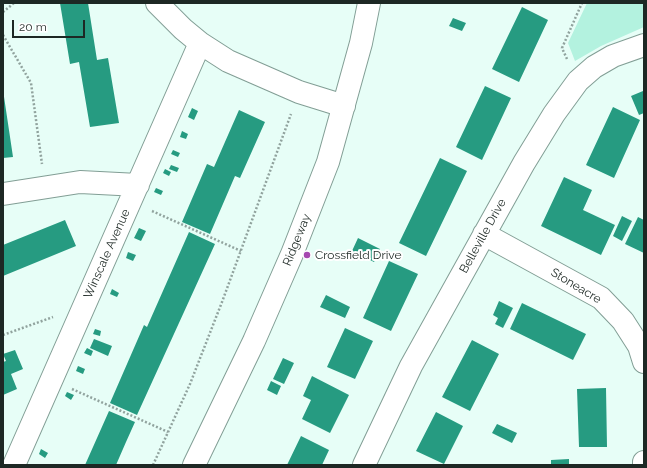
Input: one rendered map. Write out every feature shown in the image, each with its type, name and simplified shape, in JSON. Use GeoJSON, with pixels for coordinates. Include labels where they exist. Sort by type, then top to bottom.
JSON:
{"type":"FeatureCollection","features":[{"type":"Feature","properties":{"kind":"street"},"geometry":{"type":"LineString","coordinates":[[157,3],[183,29],[200,43],[228,61],[299,92],[344,106]]}},
{"type":"Feature","properties":{"kind":"street","name":"Ridgeway"},"geometry":{"type":"LineString","coordinates":[[194,465],[254,341],[292,254],[328,162],[361,43],[369,3]]}},
{"type":"Feature","properties":{"kind":"street","name":"Winscale Avenue"},"geometry":{"type":"LineString","coordinates":[[14,465],[200,43]]}},
{"type":"Feature","properties":{"kind":"street","name":"Belleville Drive"},"geometry":{"type":"LineString","coordinates":[[364,465],[411,366],[484,234],[554,114],[578,81],[594,67],[613,56],[644,45]]}},
{"type":"Feature","properties":{"kind":"street"},"geometry":{"type":"LineString","coordinates":[[3,194],[80,182],[134,193]]}},
{"type":"Feature","properties":{"kind":"street","name":"Stoneacre"},"geometry":{"type":"LineString","coordinates":[[484,234],[601,298],[623,321],[639,346],[644,362]]}},
{"type":"Feature","properties":{"kind":"path"},"geometry":{"type":"LineString","coordinates":[[3,12],[14,3]]}},
{"type":"Feature","properties":{"kind":"path"},"geometry":{"type":"LineString","coordinates":[[578,81],[562,48],[582,3]]}},
{"type":"Feature","properties":{"kind":"path"},"geometry":{"type":"LineString","coordinates":[[3,34],[31,83],[46,187]]}},
{"type":"Feature","properties":{"kind":"path"},"geometry":{"type":"LineString","coordinates":[[153,465],[190,384],[241,251],[299,92]]}},
{"type":"Feature","properties":{"kind":"path"},"geometry":{"type":"LineString","coordinates":[[134,193],[241,251]]}},
{"type":"Feature","properties":{"kind":"path"},"geometry":{"type":"LineString","coordinates":[[3,335],[53,317],[75,327]]}},
{"type":"Feature","properties":{"kind":"path"},"geometry":{"type":"LineString","coordinates":[[52,380],[168,432]]}},
{"type":"Feature","properties":{"kind":"green space"},"geometry":{"type":"Polygon","coordinates":[[[587,3],[644,3],[644,27],[601,46],[575,61],[568,43],[587,3]]]}},
{"type":"Feature","properties":{"kind":"building"},"geometry":{"type":"Polygon","coordinates":[[[60,3],[88,3],[97,60],[108,58],[119,123],[90,127],[79,62],[70,64],[60,3]]]}},
{"type":"Feature","properties":{"kind":"building"},"geometry":{"type":"Polygon","coordinates":[[[522,7],[548,20],[519,82],[492,69],[522,7]]]}},
{"type":"Feature","properties":{"kind":"building"},"geometry":{"type":"Polygon","coordinates":[[[453,18],[466,23],[462,31],[449,26],[453,18]]]}},
{"type":"Feature","properties":{"kind":"building"},"geometry":{"type":"Polygon","coordinates":[[[485,86],[511,98],[482,160],[456,147],[485,86]]]}},
{"type":"Feature","properties":{"kind":"building"},"geometry":{"type":"Polygon","coordinates":[[[3,90],[13,157],[3,158],[3,90]]]}},
{"type":"Feature","properties":{"kind":"building"},"geometry":{"type":"Polygon","coordinates":[[[643,91],[644,113],[639,115],[631,96],[643,91]]]}},
{"type":"Feature","properties":{"kind":"building"},"geometry":{"type":"Polygon","coordinates":[[[613,107],[640,120],[614,178],[586,165],[613,107]]]}},
{"type":"Feature","properties":{"kind":"building"},"geometry":{"type":"Polygon","coordinates":[[[192,108],[198,111],[194,120],[188,117],[192,108]]]}},
{"type":"Feature","properties":{"kind":"building"},"geometry":{"type":"Polygon","coordinates":[[[239,110],[265,122],[240,178],[235,176],[210,234],[182,222],[207,164],[214,167],[239,110]]]}},
{"type":"Feature","properties":{"kind":"building"},"geometry":{"type":"Polygon","coordinates":[[[182,131],[188,134],[186,139],[180,137],[182,131]]]}},
{"type":"Feature","properties":{"kind":"building"},"geometry":{"type":"Polygon","coordinates":[[[173,150],[180,153],[178,157],[171,154],[173,150]]]}},
{"type":"Feature","properties":{"kind":"building"},"geometry":{"type":"Polygon","coordinates":[[[440,158],[467,171],[426,256],[399,243],[440,158]]]}},
{"type":"Feature","properties":{"kind":"building"},"geometry":{"type":"Polygon","coordinates":[[[171,165],[179,168],[177,172],[169,169],[171,165]]]}},
{"type":"Feature","properties":{"kind":"building"},"geometry":{"type":"Polygon","coordinates":[[[165,169],[171,172],[169,176],[163,173],[165,169]]]}},
{"type":"Feature","properties":{"kind":"building"},"geometry":{"type":"Polygon","coordinates":[[[564,177],[592,190],[583,210],[615,225],[601,255],[541,226],[564,177]]]}},
{"type":"Feature","properties":{"kind":"building"},"geometry":{"type":"Polygon","coordinates":[[[156,188],[163,191],[161,195],[154,192],[156,188]]]}},
{"type":"Feature","properties":{"kind":"building"},"geometry":{"type":"Polygon","coordinates":[[[622,216],[632,221],[622,241],[613,236],[622,216]]]}},
{"type":"Feature","properties":{"kind":"building"},"geometry":{"type":"Polygon","coordinates":[[[638,217],[644,220],[644,253],[625,244],[638,217]]]}},
{"type":"Feature","properties":{"kind":"building"},"geometry":{"type":"Polygon","coordinates":[[[65,220],[76,246],[3,276],[3,245],[65,220]]]}},
{"type":"Feature","properties":{"kind":"building"},"geometry":{"type":"Polygon","coordinates":[[[139,228],[146,231],[141,241],[134,238],[139,228]]]}},
{"type":"Feature","properties":{"kind":"building"},"geometry":{"type":"Polygon","coordinates":[[[189,232],[215,244],[137,415],[110,403],[144,325],[147,327],[189,232]]]}},
{"type":"Feature","properties":{"kind":"building"},"geometry":{"type":"Polygon","coordinates":[[[358,238],[380,249],[374,262],[352,251],[358,238]]]}},
{"type":"Feature","properties":{"kind":"building"},"geometry":{"type":"Polygon","coordinates":[[[128,252],[136,255],[133,261],[126,258],[128,252]]]}},
{"type":"Feature","properties":{"kind":"building"},"geometry":{"type":"Polygon","coordinates":[[[389,261],[418,274],[391,331],[363,318],[389,261]]]}},
{"type":"Feature","properties":{"kind":"building"},"geometry":{"type":"Polygon","coordinates":[[[112,289],[119,293],[117,297],[110,294],[112,289]]]}},
{"type":"Feature","properties":{"kind":"building"},"geometry":{"type":"Polygon","coordinates":[[[326,295],[350,307],[345,318],[320,307],[326,295]]]}},
{"type":"Feature","properties":{"kind":"building"},"geometry":{"type":"Polygon","coordinates":[[[499,301],[513,308],[503,328],[495,324],[498,318],[493,315],[499,301]]]}},
{"type":"Feature","properties":{"kind":"building"},"geometry":{"type":"Polygon","coordinates":[[[522,303],[586,334],[573,360],[510,329],[522,303]]]}},
{"type":"Feature","properties":{"kind":"building"},"geometry":{"type":"Polygon","coordinates":[[[345,328],[373,341],[355,379],[327,367],[345,328]]]}},
{"type":"Feature","properties":{"kind":"building"},"geometry":{"type":"Polygon","coordinates":[[[95,329],[101,331],[100,336],[93,334],[95,329]]]}},
{"type":"Feature","properties":{"kind":"building"},"geometry":{"type":"Polygon","coordinates":[[[94,339],[112,346],[108,356],[90,348],[94,339]]]}},
{"type":"Feature","properties":{"kind":"building"},"geometry":{"type":"Polygon","coordinates":[[[472,340],[499,354],[470,411],[442,397],[472,340]]]}},
{"type":"Feature","properties":{"kind":"building"},"geometry":{"type":"Polygon","coordinates":[[[87,348],[93,351],[91,356],[84,353],[87,348]]]}},
{"type":"Feature","properties":{"kind":"building"},"geometry":{"type":"Polygon","coordinates":[[[15,350],[23,369],[11,374],[17,389],[3,395],[3,362],[6,361],[3,354],[15,350]]]}},
{"type":"Feature","properties":{"kind":"building"},"geometry":{"type":"Polygon","coordinates":[[[283,358],[294,363],[284,384],[273,379],[283,358]]]}},
{"type":"Feature","properties":{"kind":"building"},"geometry":{"type":"Polygon","coordinates":[[[78,366],[85,369],[83,374],[76,371],[78,366]]]}},
{"type":"Feature","properties":{"kind":"building"},"geometry":{"type":"Polygon","coordinates":[[[312,376],[349,395],[330,433],[302,419],[311,400],[303,396],[312,376]]]}},
{"type":"Feature","properties":{"kind":"building"},"geometry":{"type":"Polygon","coordinates":[[[271,381],[281,386],[277,395],[267,390],[271,381]]]}},
{"type":"Feature","properties":{"kind":"building"},"geometry":{"type":"Polygon","coordinates":[[[606,388],[607,447],[579,447],[577,389],[606,388]]]}},
{"type":"Feature","properties":{"kind":"building"},"geometry":{"type":"Polygon","coordinates":[[[67,392],[74,395],[71,400],[65,396],[67,392]]]}},
{"type":"Feature","properties":{"kind":"building"},"geometry":{"type":"Polygon","coordinates":[[[109,411],[135,422],[116,465],[85,465],[109,411]]]}},
{"type":"Feature","properties":{"kind":"building"},"geometry":{"type":"Polygon","coordinates":[[[436,412],[463,426],[444,464],[416,451],[436,412]]]}},
{"type":"Feature","properties":{"kind":"building"},"geometry":{"type":"Polygon","coordinates":[[[497,424],[517,433],[512,443],[492,433],[497,424]]]}},
{"type":"Feature","properties":{"kind":"building"},"geometry":{"type":"Polygon","coordinates":[[[301,436],[329,450],[322,465],[287,465],[301,436]]]}},
{"type":"Feature","properties":{"kind":"building"},"geometry":{"type":"Polygon","coordinates":[[[41,449],[48,453],[45,458],[39,454],[41,449]]]}},
{"type":"Feature","properties":{"kind":"building"},"geometry":{"type":"Polygon","coordinates":[[[569,459],[569,465],[551,465],[551,460],[569,459]]]}},
{"type":"Feature","properties":{"kind":"place","name":"Crossfield Drive"},"geometry":{"type":"Point","coordinates":[307,255]}}]}
